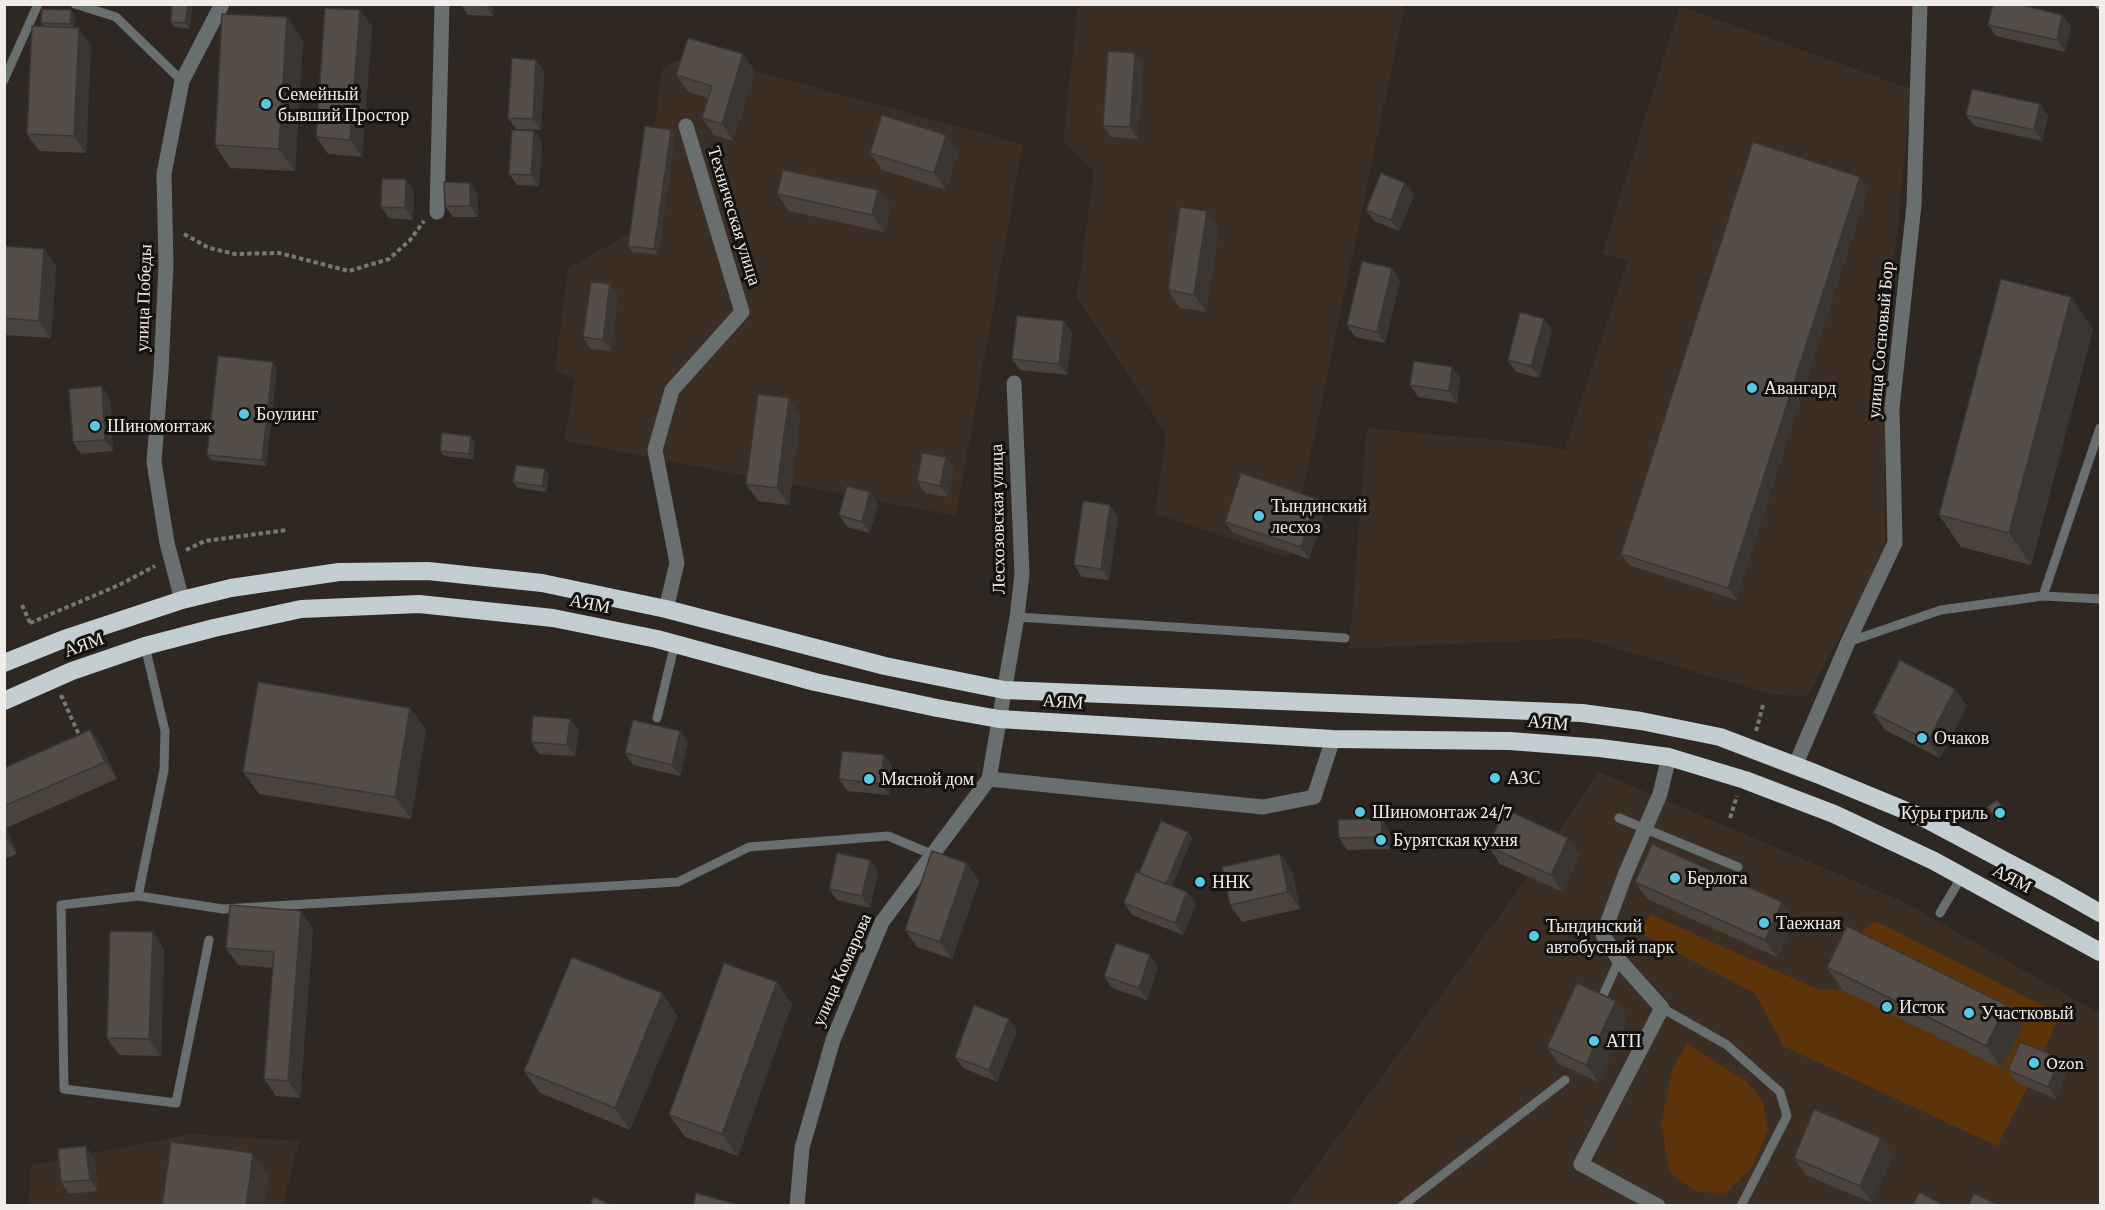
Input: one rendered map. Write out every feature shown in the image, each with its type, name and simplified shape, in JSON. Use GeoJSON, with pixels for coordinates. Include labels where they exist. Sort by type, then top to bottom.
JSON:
{"type":"FeatureCollection","features":[{"type":"Feature","properties":{"kind":"highway","name":"АЯМ"},"geometry":{"type":"LineString","coordinates":[[4,663],[64,639],[182,600],[231,588],[339,572],[428,571],[542,583],[666,609],[885,666],[1004,690],[1582,713],[1641,721],[1720,737],[1926,819],[2100,914]]}},
{"type":"Feature","properties":{"kind":"highway","name":"АЯМ"},"geometry":{"type":"LineString","coordinates":[[4,701],[72,671],[145,646],[301,609],[419,604],[553,618],[675,644],[815,682],[999,719],[1333,739],[1510,741],[1599,748],[1670,757],[1744,780],[1834,814],[1962,876],[2100,952]]}},
{"type":"Feature","properties":{"kind":"street","name":"улица Победы"},"geometry":{"type":"LineString","coordinates":[[182,600],[167,543],[154,462],[166,265],[164,174],[182,81],[222,4]]}},
{"type":"Feature","properties":{"kind":"street"},"geometry":{"type":"LineString","coordinates":[[437,212],[442,4]]}},
{"type":"Feature","properties":{"kind":"street","name":"улица Сосновый Бор"},"geometry":{"type":"LineString","coordinates":[[1795,766],[1848,642],[1895,543],[1892,408],[1914,205],[1920,4]]}},
{"type":"Feature","properties":{"kind":"street","name":"Техническая улица"},"geometry":{"type":"LineString","coordinates":[[666,609],[677,563],[655,450],[672,390],[742,312],[686,126]]}},
{"type":"Feature","properties":{"kind":"street","name":"Лесхозовская улица"},"geometry":{"type":"LineString","coordinates":[[989,779],[1017,618],[1022,574],[1014,383]]}},
{"type":"Feature","properties":{"kind":"street"},"geometry":{"type":"LineString","coordinates":[[989,779],[1263,807],[1314,798],[1333,739]]}},
{"type":"Feature","properties":{"kind":"street"},"geometry":{"type":"LineString","coordinates":[[1658,1206],[1581,1164],[1662,1008],[1619,960],[1603,935],[1660,794],[1670,757]]}},
{"type":"Feature","properties":{"kind":"street","name":"улица Комарова"},"geometry":{"type":"LineString","coordinates":[[797,1206],[802,1148],[833,1040],[882,922],[989,779]]}},
{"type":"Feature","properties":{"kind":"lane"},"geometry":{"type":"LineString","coordinates":[[4,80],[38,4]]}},
{"type":"Feature","properties":{"kind":"lane"},"geometry":{"type":"LineString","coordinates":[[75,4],[116,17],[182,81]]}},
{"type":"Feature","properties":{"kind":"lane"},"geometry":{"type":"LineString","coordinates":[[2043,596],[2100,428]]}},
{"type":"Feature","properties":{"kind":"lane"},"geometry":{"type":"LineString","coordinates":[[1848,642],[1941,610],[2043,596],[2100,599]]}},
{"type":"Feature","properties":{"kind":"lane"},"geometry":{"type":"LineString","coordinates":[[1017,618],[1345,638]]}},
{"type":"Feature","properties":{"kind":"lane"},"geometry":{"type":"LineString","coordinates":[[657,718],[675,644]]}},
{"type":"Feature","properties":{"kind":"lane"},"geometry":{"type":"LineString","coordinates":[[138,896],[164,770],[165,731],[145,646]]}},
{"type":"Feature","properties":{"kind":"lane"},"geometry":{"type":"LineString","coordinates":[[1619,818],[1738,867]]}},
{"type":"Feature","properties":{"kind":"lane"},"geometry":{"type":"LineString","coordinates":[[209,940],[176,1103],[64,1089],[61,905],[138,896],[223,909],[678,882],[749,847],[888,836],[931,854]]}},
{"type":"Feature","properties":{"kind":"lane"},"geometry":{"type":"LineString","coordinates":[[1940,913],[1962,876]]}},
{"type":"Feature","properties":{"kind":"lane"},"geometry":{"type":"LineString","coordinates":[[1601,1000],[1619,960]]}},
{"type":"Feature","properties":{"kind":"lane"},"geometry":{"type":"LineString","coordinates":[[1662,1008],[1727,1045],[1780,1092],[1787,1116],[1741,1206]]}},
{"type":"Feature","properties":{"kind":"lane"},"geometry":{"type":"LineString","coordinates":[[1401,1206],[1565,1080]]}},
{"type":"Feature","properties":{"kind":"path"},"geometry":{"type":"LineString","coordinates":[[165,223],[208,248],[235,254],[279,253],[349,271],[389,260],[410,240],[423,223],[437,212]]}},
{"type":"Feature","properties":{"kind":"shaded area"},"geometry":{"type":"Polygon","coordinates":[[[1078,5],[1405,5],[1289,558],[1155,514],[1166,434],[1077,297],[1094,171],[1063,141],[1078,5]]]}},
{"type":"Feature","properties":{"kind":"shaded area"},"geometry":{"type":"Polygon","coordinates":[[[1680,6],[1911,89],[1894,264],[1885,409],[1885,553],[1808,696],[1774,695],[1580,638],[1349,649],[1367,428],[1528,443],[1565,450],[1628,261],[1602,254],[1680,6]]]}},
{"type":"Feature","properties":{"kind":"shaded area"},"geometry":{"type":"Polygon","coordinates":[[[693,54],[1023,144],[956,516],[564,441],[575,379],[555,370],[568,268],[638,229],[663,67],[693,54]]]}},
{"type":"Feature","properties":{"kind":"shaded area"},"geometry":{"type":"Polygon","coordinates":[[[1599,772],[1904,902],[2100,1014],[2100,1205],[1287,1206],[1529,875],[1599,772]]]}},
{"type":"Feature","properties":{"kind":"shaded area"},"geometry":{"type":"Polygon","coordinates":[[[1650,914],[1817,989],[1842,990],[2001,1068],[2022,1028],[1863,949],[1857,934],[1875,921],[2060,1014],[2034,1075],[1997,1146],[1783,1046],[1756,994],[1640,933],[1650,914]]]}},
{"type":"Feature","properties":{"kind":"shaded area"},"geometry":{"type":"Polygon","coordinates":[[[1687,1044],[1747,1082],[1763,1101],[1768,1130],[1752,1167],[1726,1193],[1697,1192],[1670,1173],[1661,1125],[1672,1069],[1687,1044]]]}},
{"type":"Feature","properties":{"kind":"shaded area"},"geometry":{"type":"Polygon","coordinates":[[[192,1134],[299,1141],[283,1205],[29,1206],[31,1165],[192,1134]]]}},
{"type":"Feature","properties":{"kind":"building"},"geometry":{"type":"Polygon","coordinates":[[[172,4],[188,4],[185,23],[171,22],[172,4]]]}},
{"type":"Feature","properties":{"kind":"building"},"geometry":{"type":"Polygon","coordinates":[[[1993,4],[2017,4],[2062,15],[2057,40],[1988,25],[1993,4]]]}},
{"type":"Feature","properties":{"kind":"building"},"geometry":{"type":"Polygon","coordinates":[[[325,8],[360,10],[350,140],[316,137],[325,8]]]}},
{"type":"Feature","properties":{"kind":"building"},"geometry":{"type":"Polygon","coordinates":[[[42,9],[71,10],[70,24],[41,23],[42,9]]]}},
{"type":"Feature","properties":{"kind":"building","name":"Семейный бывший Простор"},"geometry":{"type":"Polygon","coordinates":[[[222,14],[287,17],[279,149],[215,145],[222,14]]]}},
{"type":"Feature","properties":{"kind":"building"},"geometry":{"type":"Polygon","coordinates":[[[32,26],[79,28],[74,136],[27,134],[32,26]]]}},
{"type":"Feature","properties":{"kind":"building"},"geometry":{"type":"Polygon","coordinates":[[[688,38],[743,54],[722,124],[702,118],[712,86],[676,75],[688,38]]]}},
{"type":"Feature","properties":{"kind":"building"},"geometry":{"type":"Polygon","coordinates":[[[1108,51],[1135,53],[1130,127],[1103,126],[1108,51]]]}},
{"type":"Feature","properties":{"kind":"building"},"geometry":{"type":"Polygon","coordinates":[[[512,58],[536,60],[533,119],[508,118],[512,58]]]}},
{"type":"Feature","properties":{"kind":"building"},"geometry":{"type":"Polygon","coordinates":[[[1972,89],[2040,104],[2034,130],[1966,115],[1972,89]]]}},
{"type":"Feature","properties":{"kind":"building"},"geometry":{"type":"Polygon","coordinates":[[[882,115],[946,135],[934,173],[870,153],[882,115]]]}},
{"type":"Feature","properties":{"kind":"building"},"geometry":{"type":"Polygon","coordinates":[[[645,126],[671,130],[654,249],[628,246],[645,126]]]}},
{"type":"Feature","properties":{"kind":"building"},"geometry":{"type":"Polygon","coordinates":[[[512,130],[534,131],[531,175],[509,174],[512,130]]]}},
{"type":"Feature","properties":{"kind":"building"},"geometry":{"type":"Polygon","coordinates":[[[1753,142],[1860,177],[1728,588],[1621,554],[1753,142]]]}},
{"type":"Feature","properties":{"kind":"building"},"geometry":{"type":"Polygon","coordinates":[[[783,170],[878,190],[872,215],[777,194],[783,170]]]}},
{"type":"Feature","properties":{"kind":"building"},"geometry":{"type":"Polygon","coordinates":[[[1381,173],[1405,183],[1391,220],[1366,210],[1381,173]]]}},
{"type":"Feature","properties":{"kind":"building"},"geometry":{"type":"Polygon","coordinates":[[[382,179],[406,179],[405,208],[381,207],[382,179]]]}},
{"type":"Feature","properties":{"kind":"building"},"geometry":{"type":"Polygon","coordinates":[[[444,182],[470,183],[470,206],[445,206],[444,182]]]}},
{"type":"Feature","properties":{"kind":"building"},"geometry":{"type":"Polygon","coordinates":[[[1180,207],[1207,211],[1194,295],[1168,290],[1180,207]]]}},
{"type":"Feature","properties":{"kind":"building"},"geometry":{"type":"Polygon","coordinates":[[[4,246],[44,249],[39,321],[4,318],[4,246]]]}},
{"type":"Feature","properties":{"kind":"building"},"geometry":{"type":"Polygon","coordinates":[[[1362,261],[1392,268],[1377,332],[1347,325],[1362,261]]]}},
{"type":"Feature","properties":{"kind":"building"},"geometry":{"type":"Polygon","coordinates":[[[2001,279],[2071,297],[2009,533],[1939,515],[2001,279]]]}},
{"type":"Feature","properties":{"kind":"building"},"geometry":{"type":"Polygon","coordinates":[[[591,282],[610,284],[603,340],[583,337],[591,282]]]}},
{"type":"Feature","properties":{"kind":"building"},"geometry":{"type":"Polygon","coordinates":[[[1520,312],[1544,319],[1531,366],[1508,360],[1520,312]]]}},
{"type":"Feature","properties":{"kind":"building"},"geometry":{"type":"Polygon","coordinates":[[[1017,316],[1064,321],[1059,364],[1012,359],[1017,316]]]}},
{"type":"Feature","properties":{"kind":"building","name":"Боулинг"},"geometry":{"type":"Polygon","coordinates":[[[218,356],[273,362],[262,460],[207,455],[218,356]]]}},
{"type":"Feature","properties":{"kind":"building"},"geometry":{"type":"Polygon","coordinates":[[[1414,361],[1452,367],[1449,391],[1410,385],[1414,361]]]}},
{"type":"Feature","properties":{"kind":"building","name":"Шиномонтаж"},"geometry":{"type":"Polygon","coordinates":[[[102,386],[105,440],[73,442],[69,389],[102,386]]]}},
{"type":"Feature","properties":{"kind":"building"},"geometry":{"type":"Polygon","coordinates":[[[758,394],[789,398],[777,488],[746,484],[758,394]]]}},
{"type":"Feature","properties":{"kind":"building"},"geometry":{"type":"Polygon","coordinates":[[[442,433],[471,436],[469,454],[440,451],[442,433]]]}},
{"type":"Feature","properties":{"kind":"building"},"geometry":{"type":"Polygon","coordinates":[[[922,453],[946,457],[940,486],[917,481],[922,453]]]}},
{"type":"Feature","properties":{"kind":"building"},"geometry":{"type":"Polygon","coordinates":[[[516,465],[545,469],[542,486],[513,482],[516,465]]]}},
{"type":"Feature","properties":{"kind":"building"},"geometry":{"type":"Polygon","coordinates":[[[1241,473],[1317,499],[1301,547],[1225,522],[1241,473]]]}},
{"type":"Feature","properties":{"kind":"building"},"geometry":{"type":"Polygon","coordinates":[[[847,486],[870,492],[862,522],[839,515],[847,486]]]}},
{"type":"Feature","properties":{"kind":"building"},"geometry":{"type":"Polygon","coordinates":[[[1083,501],[1110,505],[1101,569],[1074,565],[1083,501]]]}},
{"type":"Feature","properties":{"kind":"building"},"geometry":{"type":"Polygon","coordinates":[[[1900,660],[1955,689],[1928,741],[1873,713],[1900,660]]]}},
{"type":"Feature","properties":{"kind":"building"},"geometry":{"type":"Polygon","coordinates":[[[258,682],[410,708],[395,797],[243,772],[258,682]]]}},
{"type":"Feature","properties":{"kind":"building"},"geometry":{"type":"Polygon","coordinates":[[[533,716],[570,719],[567,745],[531,742],[533,716]]]}},
{"type":"Feature","properties":{"kind":"building"},"geometry":{"type":"Polygon","coordinates":[[[633,720],[680,731],[672,765],[625,753],[633,720]]]}},
{"type":"Feature","properties":{"kind":"building"},"geometry":{"type":"Polygon","coordinates":[[[90,730],[105,762],[4,806],[4,768],[90,730]]]}},
{"type":"Feature","properties":{"kind":"building"},"geometry":{"type":"Polygon","coordinates":[[[842,751],[884,755],[881,784],[839,779],[842,751]]]}},
{"type":"Feature","properties":{"kind":"building"},"geometry":{"type":"Polygon","coordinates":[[[1997,800],[2004,809],[1994,816],[1987,807],[1997,800]]]}},
{"type":"Feature","properties":{"kind":"building"},"geometry":{"type":"Polygon","coordinates":[[[1505,809],[1568,838],[1551,875],[1488,846],[1505,809]]]}},
{"type":"Feature","properties":{"kind":"building"},"geometry":{"type":"Polygon","coordinates":[[[1381,818],[1382,837],[1339,838],[1338,820],[1381,818]]]}},
{"type":"Feature","properties":{"kind":"building"},"geometry":{"type":"Polygon","coordinates":[[[1161,821],[1188,832],[1166,884],[1139,873],[1161,821]]]}},
{"type":"Feature","properties":{"kind":"building"},"geometry":{"type":"Polygon","coordinates":[[[1652,844],[1782,902],[1765,940],[1635,882],[1652,844]]]}},
{"type":"Feature","properties":{"kind":"building"},"geometry":{"type":"Polygon","coordinates":[[[932,851],[967,863],[940,942],[905,930],[932,851]]]}},
{"type":"Feature","properties":{"kind":"building"},"geometry":{"type":"Polygon","coordinates":[[[837,853],[870,860],[862,896],[829,889],[837,853]]]}},
{"type":"Feature","properties":{"kind":"building"},"geometry":{"type":"Polygon","coordinates":[[[1280,854],[1288,892],[1230,905],[1222,867],[1280,854]]]}},
{"type":"Feature","properties":{"kind":"building"},"geometry":{"type":"Polygon","coordinates":[[[1136,872],[1187,892],[1175,923],[1124,903],[1136,872]]]}},
{"type":"Feature","properties":{"kind":"building"},"geometry":{"type":"Polygon","coordinates":[[[230,905],[301,911],[288,1081],[264,1079],[274,952],[226,948],[230,905]]]}},
{"type":"Feature","properties":{"kind":"building"},"geometry":{"type":"Polygon","coordinates":[[[1847,926],[2006,1005],[1986,1046],[1827,967],[1847,926]]]}},
{"type":"Feature","properties":{"kind":"building"},"geometry":{"type":"Polygon","coordinates":[[[110,931],[153,932],[149,1039],[107,1038],[110,931]]]}},
{"type":"Feature","properties":{"kind":"building"},"geometry":{"type":"Polygon","coordinates":[[[1116,943],[1150,955],[1139,988],[1104,976],[1116,943]]]}},
{"type":"Feature","properties":{"kind":"building"},"geometry":{"type":"Polygon","coordinates":[[[572,957],[662,993],[615,1108],[524,1071],[572,957]]]}},
{"type":"Feature","properties":{"kind":"building"},"geometry":{"type":"Polygon","coordinates":[[[724,963],[777,982],[722,1134],[669,1115],[724,963]]]}},
{"type":"Feature","properties":{"kind":"building"},"geometry":{"type":"Polygon","coordinates":[[[1577,983],[1616,1001],[1586,1065],[1547,1047],[1577,983]]]}},
{"type":"Feature","properties":{"kind":"building"},"geometry":{"type":"Polygon","coordinates":[[[974,1005],[1009,1019],[989,1070],[955,1057],[974,1005]]]}},
{"type":"Feature","properties":{"kind":"building"},"geometry":{"type":"Polygon","coordinates":[[[2020,1042],[2060,1058],[2048,1087],[2008,1070],[2020,1042]]]}},
{"type":"Feature","properties":{"kind":"building"},"geometry":{"type":"Polygon","coordinates":[[[1814,1109],[1881,1138],[1860,1186],[1794,1158],[1814,1109]]]}},
{"type":"Feature","properties":{"kind":"building"},"geometry":{"type":"Polygon","coordinates":[[[171,1142],[253,1153],[246,1206],[162,1206],[171,1142]]]}},
{"type":"Feature","properties":{"kind":"building"},"geometry":{"type":"Polygon","coordinates":[[[86,1146],[90,1180],[61,1182],[58,1149],[86,1146]]]}},
{"type":"Feature","properties":{"kind":"building"},"geometry":{"type":"Polygon","coordinates":[[[1919,1192],[1946,1206],[1912,1206],[1919,1192]]]}},
{"type":"Feature","properties":{"kind":"building"},"geometry":{"type":"Polygon","coordinates":[[[696,1193],[742,1206],[693,1206],[696,1193]]]}},
{"type":"Feature","properties":{"kind":"building"},"geometry":{"type":"Polygon","coordinates":[[[1974,1193],[2001,1206],[1968,1206],[1974,1193]]]}},
{"type":"Feature","properties":{"kind":"building"},"geometry":{"type":"Polygon","coordinates":[[[593,1197],[614,1206],[590,1206],[593,1197]]]}},
{"type":"Feature","properties":{"kind":"place","name":"Семейный бывший Простор"},"geometry":{"type":"Point","coordinates":[266,104]}},
{"type":"Feature","properties":{"kind":"place","name":"Авангард"},"geometry":{"type":"Point","coordinates":[1752,388]}},
{"type":"Feature","properties":{"kind":"place","name":"Боулинг"},"geometry":{"type":"Point","coordinates":[244,414]}},
{"type":"Feature","properties":{"kind":"place","name":"Шиномонтаж"},"geometry":{"type":"Point","coordinates":[95,426]}},
{"type":"Feature","properties":{"kind":"place","name":"Тындинский лесхоз"},"geometry":{"type":"Point","coordinates":[1259,516]}},
{"type":"Feature","properties":{"kind":"place","name":"Очаков"},"geometry":{"type":"Point","coordinates":[1922,738]}},
{"type":"Feature","properties":{"kind":"place","name":"АЗС"},"geometry":{"type":"Point","coordinates":[1495,778]}},
{"type":"Feature","properties":{"kind":"place","name":"Мясной дом"},"geometry":{"type":"Point","coordinates":[869,779]}},
{"type":"Feature","properties":{"kind":"place","name":"Шиномонтаж 24/7"},"geometry":{"type":"Point","coordinates":[1360,812]}},
{"type":"Feature","properties":{"kind":"place","name":"Куры гриль"},"geometry":{"type":"Point","coordinates":[2000,813]}},
{"type":"Feature","properties":{"kind":"place","name":"Бурятская кухня"},"geometry":{"type":"Point","coordinates":[1381,840]}},
{"type":"Feature","properties":{"kind":"place","name":"Берлога"},"geometry":{"type":"Point","coordinates":[1675,878]}},
{"type":"Feature","properties":{"kind":"place","name":"ННК"},"geometry":{"type":"Point","coordinates":[1200,882]}},
{"type":"Feature","properties":{"kind":"place","name":"Таежная"},"geometry":{"type":"Point","coordinates":[1764,923]}},
{"type":"Feature","properties":{"kind":"place","name":"Тындинский автобусный парк"},"geometry":{"type":"Point","coordinates":[1534,936]}},
{"type":"Feature","properties":{"kind":"place","name":"Исток"},"geometry":{"type":"Point","coordinates":[1887,1007]}},
{"type":"Feature","properties":{"kind":"place","name":"Участковый"},"geometry":{"type":"Point","coordinates":[1969,1013]}},
{"type":"Feature","properties":{"kind":"place","name":"АТП"},"geometry":{"type":"Point","coordinates":[1594,1041]}},
{"type":"Feature","properties":{"kind":"place","name":"Ozon"},"geometry":{"type":"Point","coordinates":[2034,1063]}}]}
